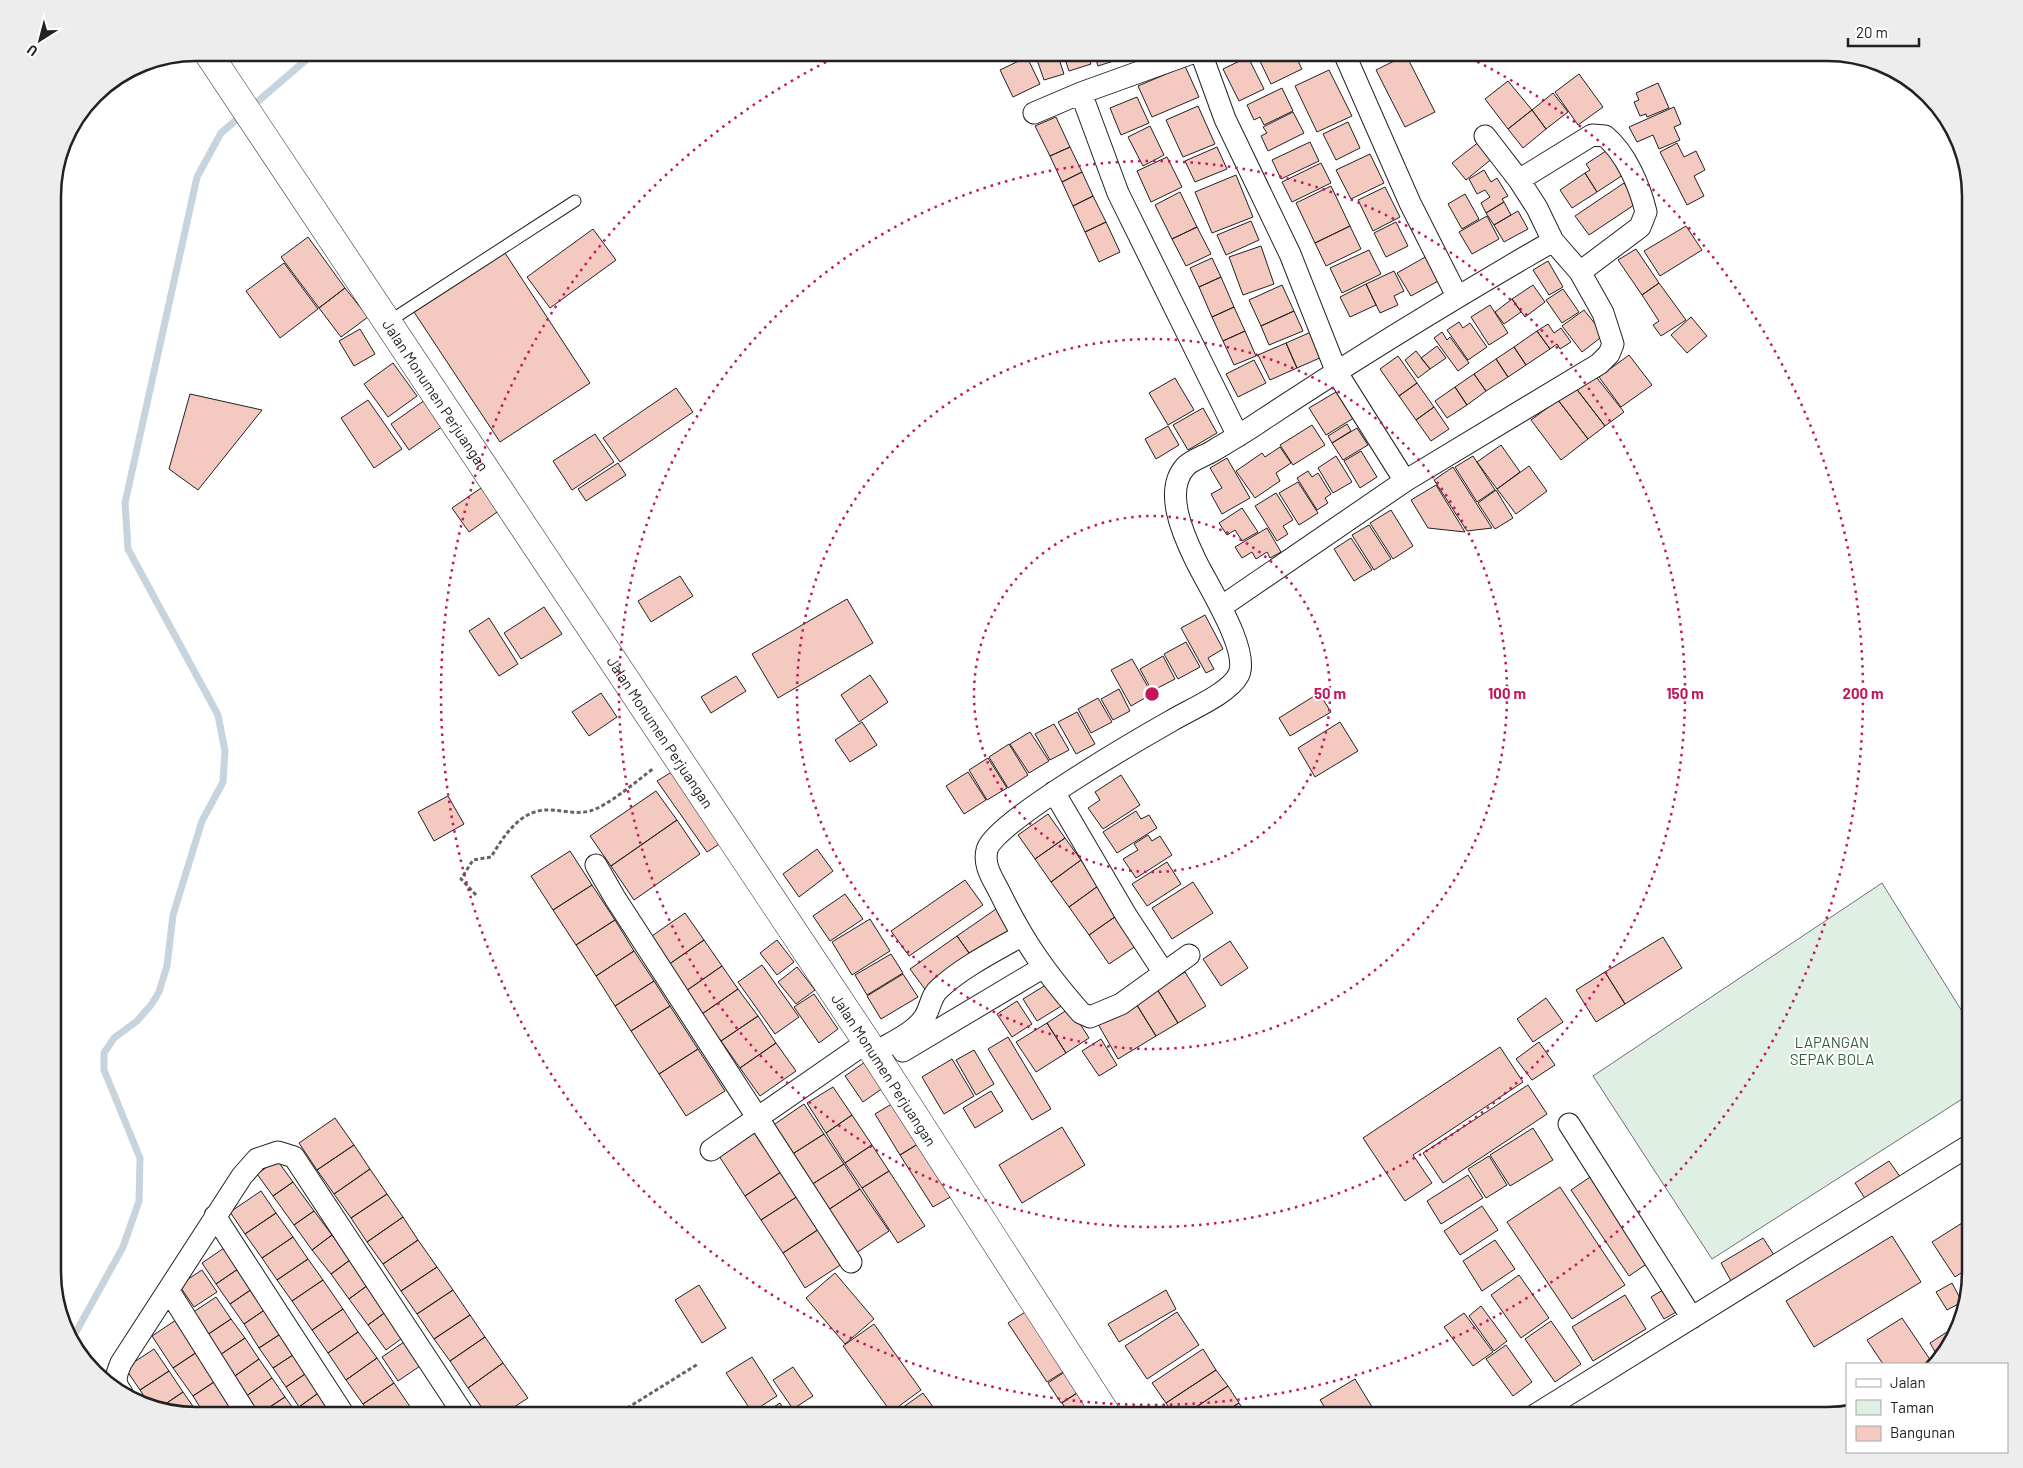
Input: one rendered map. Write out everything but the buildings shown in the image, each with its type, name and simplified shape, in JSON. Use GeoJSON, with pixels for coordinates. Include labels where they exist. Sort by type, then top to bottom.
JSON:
{"type":"FeatureCollection","features":[{"type":"Feature","properties":{"kind":"street"},"geometry":{"type":"LineString","coordinates":[[1034,112],[1166,61]]}},
{"type":"Feature","properties":{"kind":"street"},"geometry":{"type":"LineString","coordinates":[[1204,61],[1225,119],[1290,254],[1337,373],[1405,481]]}},
{"type":"Feature","properties":{"kind":"street"},"geometry":{"type":"LineString","coordinates":[[1348,61],[1410,203],[1457,296]]}},
{"type":"Feature","properties":{"kind":"street","name":"Jalan Monumen Perjuangan"},"geometry":{"type":"LineString","coordinates":[[214,62],[874,1053],[1101,1407]]}},
{"type":"Feature","properties":{"kind":"street"},"geometry":{"type":"LineString","coordinates":[[1080,93],[1118,193],[1238,436]]}},
{"type":"Feature","properties":{"kind":"street"},"geometry":{"type":"LineString","coordinates":[[1519,180],[1592,135],[1606,136],[1617,148],[1640,193],[1646,212],[1640,227],[1580,272]]}},
{"type":"Feature","properties":{"kind":"street"},"geometry":{"type":"LineString","coordinates":[[1220,607],[1405,481],[1599,364],[1609,354],[1613,344],[1604,313],[1580,272],[1553,240],[1537,208],[1519,180],[1485,136]]}},
{"type":"Feature","properties":{"kind":"street"},"geometry":{"type":"LineString","coordinates":[[1189,955],[1121,1004],[1090,1016],[1080,1013],[1042,968],[1021,936],[986,864],[987,846],[997,834],[1054,792],[1143,737],[1228,688],[1239,675],[1241,656],[1220,607],[1195,559],[1177,514],[1175,490],[1185,467],[1238,436],[1457,296],[1553,240]]}},
{"type":"Feature","properties":{"kind":"street"},"geometry":{"type":"LineString","coordinates":[[1054,792],[1126,915],[1164,974]]}},
{"type":"Feature","properties":{"kind":"street"},"geometry":{"type":"LineString","coordinates":[[596,865],[615,898],[851,1262]]}},
{"type":"Feature","properties":{"kind":"street"},"geometry":{"type":"LineString","coordinates":[[711,1150],[758,1118],[874,1053],[919,1025],[925,1017],[933,995],[940,988],[962,971],[1021,936]]}},
{"type":"Feature","properties":{"kind":"street"},"geometry":{"type":"LineString","coordinates":[[874,1053],[938,1031],[1042,968]]}},
{"type":"Feature","properties":{"kind":"street"},"geometry":{"type":"LineString","coordinates":[[1569,1124],[1692,1318]]}},
{"type":"Feature","properties":{"kind":"street"},"geometry":{"type":"LineString","coordinates":[[1549,1407],[1962,1149]]}},
{"type":"Feature","properties":{"kind":"street"},"geometry":{"type":"LineString","coordinates":[[116,1381],[116,1376],[121,1363],[242,1176],[257,1159],[278,1152],[294,1157],[458,1407]]}},
{"type":"Feature","properties":{"kind":"street"},"geometry":{"type":"LineString","coordinates":[[215,1216],[338,1407]]}},
{"type":"Feature","properties":{"kind":"street"},"geometry":{"type":"LineString","coordinates":[[169,1291],[241,1407]]}},
{"type":"Feature","properties":{"kind":"lane"},"geometry":{"type":"LineString","coordinates":[[388,322],[575,201]]}},
{"type":"Feature","properties":{"kind":"path"},"geometry":{"type":"LineString","coordinates":[[476,895],[462,879],[473,860],[491,857],[520,818],[544,810],[572,813],[591,811],[623,792],[674,752]]}},
{"type":"Feature","properties":{"kind":"path"},"geometry":{"type":"LineString","coordinates":[[630,1407],[698,1364]]}},
{"type":"Feature","properties":{"kind":"green space","name":"LAPANGAN SEPAK BOLA"},"geometry":{"type":"Polygon","coordinates":[[[1882,883],[1962,1011],[1962,1099],[1712,1259],[1593,1076],[1882,883]]]}},
{"type":"Feature","properties":{"kind":"waterway"},"geometry":{"type":"LineString","coordinates":[[250,108],[304,62]]}},
{"type":"Feature","properties":{"kind":"waterway"},"geometry":{"type":"LineString","coordinates":[[76,1333],[123,1247],[139,1201],[140,1158],[104,1070],[104,1053],[114,1038],[137,1021],[159,992],[167,966],[173,915],[202,821],[223,782],[225,751],[218,715],[128,549],[125,503],[197,177],[221,133],[242,115]]}}]}
